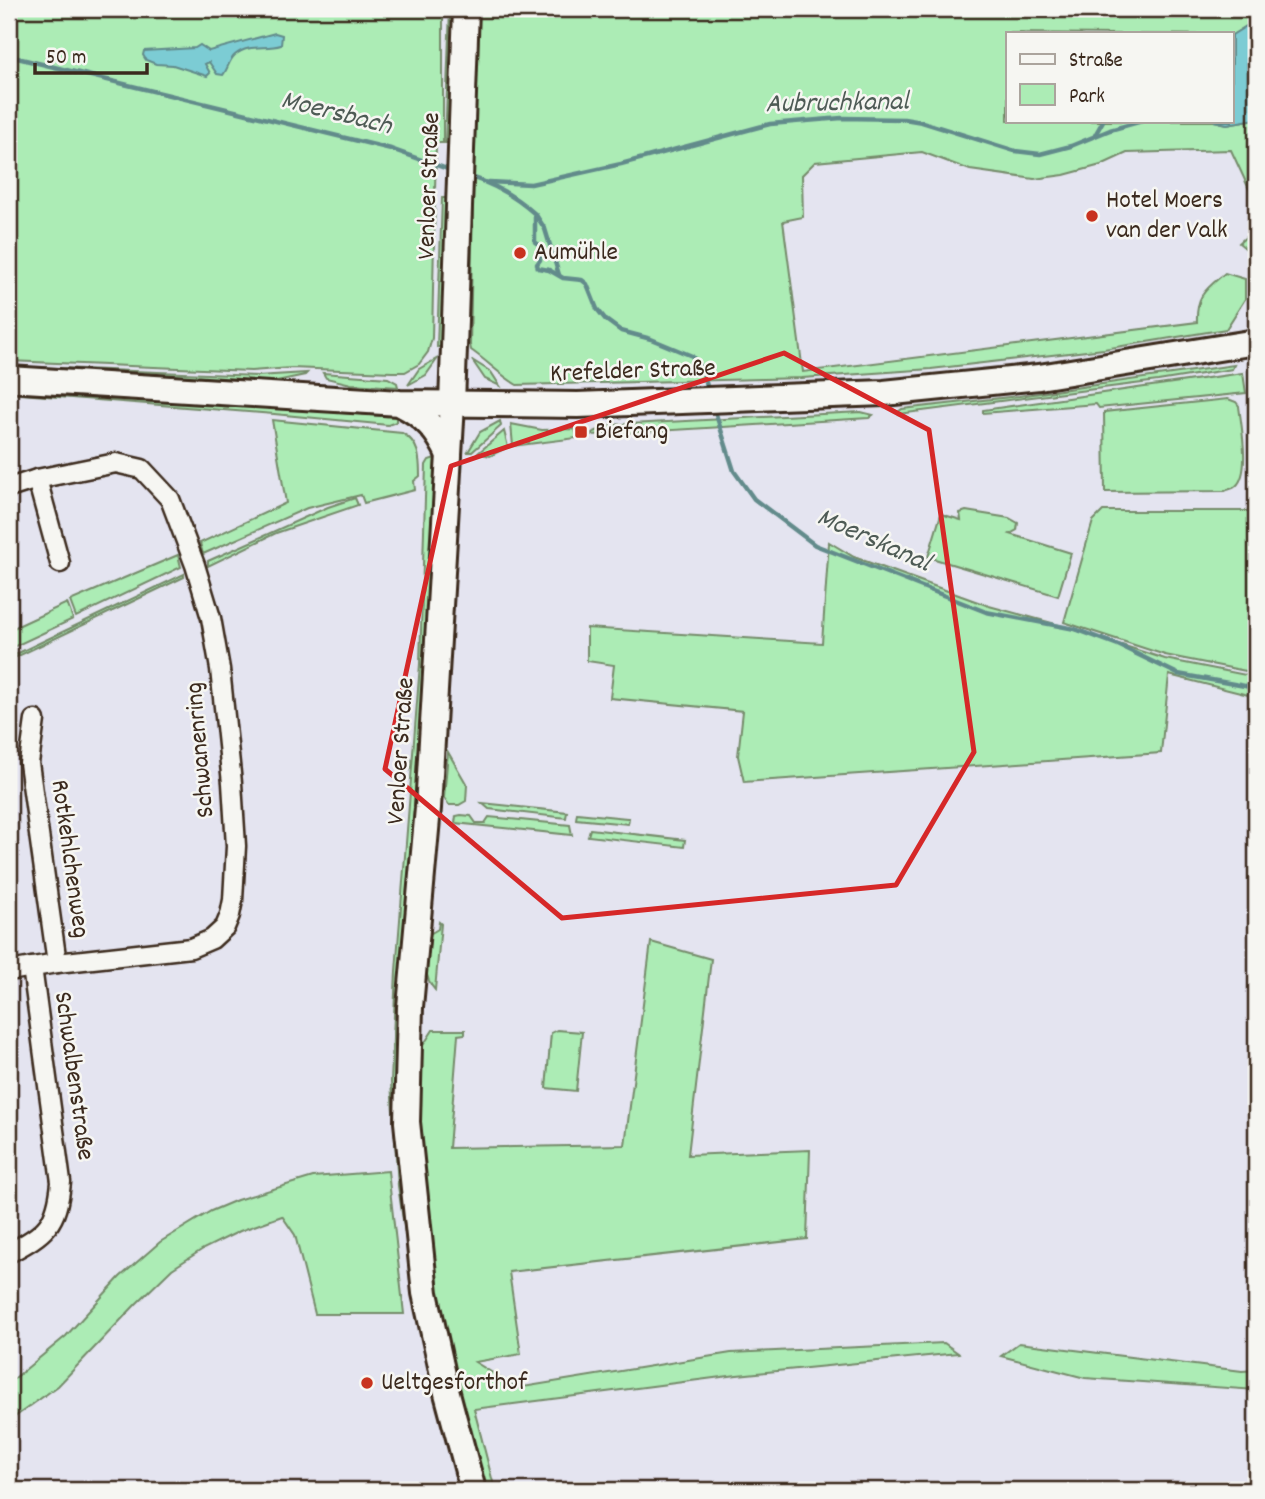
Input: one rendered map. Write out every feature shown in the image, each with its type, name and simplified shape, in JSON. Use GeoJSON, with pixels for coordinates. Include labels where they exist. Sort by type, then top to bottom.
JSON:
{"type":"FeatureCollection","features":[{"type":"Feature","properties":{"kind":"main road","name":"Venloer Straße"},"geometry":{"type":"LineString","coordinates":[[466,9],[452,404],[428,808],[411,990],[407,1122],[425,1293],[447,1393],[473,1490]]}},
{"type":"Feature","properties":{"kind":"main road","name":"Krefelder Straße"},"geometry":{"type":"LineString","coordinates":[[9,379],[400,403],[578,405],[884,393],[1040,377],[1256,342]]}},
{"type":"Feature","properties":{"kind":"main road"},"geometry":{"type":"LineString","coordinates":[[400,403],[430,424],[442,439],[449,455]]}},
{"type":"Feature","properties":{"kind":"street","name":"Schwanenring"},"geometry":{"type":"LineString","coordinates":[[9,488],[117,463],[142,468],[170,499],[195,565],[211,618],[225,720],[236,845],[230,915],[225,927],[212,939],[191,948],[9,971]]}},
{"type":"Feature","properties":{"kind":"street"},"geometry":{"type":"LineString","coordinates":[[37,480],[60,563]]}},
{"type":"Feature","properties":{"kind":"street","name":"Rotkehlchenweg"},"geometry":{"type":"LineString","coordinates":[[35,720],[29,763],[57,963]]}},
{"type":"Feature","properties":{"kind":"street","name":"Schwalbenstraße"},"geometry":{"type":"LineString","coordinates":[[9,1254],[41,1234],[53,1220],[59,1204],[61,1182],[32,967]]}},
{"type":"Feature","properties":{"kind":"highlighted area"},"geometry":{"type":"Polygon","coordinates":[[[784,353],[929,430],[974,752],[896,885],[562,918],[385,769],[451,466],[784,353]]]}},
{"type":"Feature","properties":{"kind":"green space"},"geometry":{"type":"Polygon","coordinates":[[[9,9],[443,9],[443,143],[436,143],[432,338],[428,352],[419,364],[405,372],[291,368],[251,371],[9,361],[9,9]]]}},
{"type":"Feature","properties":{"kind":"green space"},"geometry":{"type":"Polygon","coordinates":[[[450,9],[456,9],[450,143],[445,143],[450,9]]]}},
{"type":"Feature","properties":{"kind":"green space"},"geometry":{"type":"Polygon","coordinates":[[[477,9],[1256,9],[1256,20],[1234,34],[1006,32],[1006,122],[1227,124],[1256,119],[1256,204],[1231,150],[1127,153],[1101,165],[1064,175],[1034,179],[970,170],[922,152],[815,162],[802,175],[803,217],[783,221],[803,372],[1197,322],[1200,299],[1225,273],[1245,279],[1245,299],[1226,329],[1104,349],[931,369],[802,378],[517,385],[471,350],[477,9]]]}},
{"type":"Feature","properties":{"kind":"green space"},"geometry":{"type":"Polygon","coordinates":[[[442,198],[447,198],[441,347],[437,347],[442,198]]]}},
{"type":"Feature","properties":{"kind":"green space"},"geometry":{"type":"Polygon","coordinates":[[[1256,228],[1256,248],[1251,253],[1239,243],[1256,228]]]}},
{"type":"Feature","properties":{"kind":"green space"},"geometry":{"type":"Polygon","coordinates":[[[438,358],[426,375],[408,385],[419,369],[438,358]]]}},
{"type":"Feature","properties":{"kind":"green space"},"geometry":{"type":"Polygon","coordinates":[[[472,360],[491,372],[500,386],[485,379],[472,360]]]}},
{"type":"Feature","properties":{"kind":"green space"},"geometry":{"type":"Polygon","coordinates":[[[1234,365],[1232,369],[1158,381],[899,414],[898,412],[902,409],[1019,396],[1234,365]]]}},
{"type":"Feature","properties":{"kind":"green space"},"geometry":{"type":"Polygon","coordinates":[[[9,366],[257,376],[307,373],[272,382],[247,382],[9,371],[9,366]]]}},
{"type":"Feature","properties":{"kind":"green space"},"geometry":{"type":"Polygon","coordinates":[[[323,373],[388,378],[397,383],[398,387],[351,384],[326,378],[323,373]]]}},
{"type":"Feature","properties":{"kind":"green space"},"geometry":{"type":"Polygon","coordinates":[[[1243,373],[1246,393],[1099,408],[1096,404],[983,413],[983,410],[1243,373]]]}},
{"type":"Feature","properties":{"kind":"green space"},"geometry":{"type":"Polygon","coordinates":[[[9,388],[396,417],[396,422],[388,425],[9,393],[9,388]]]}},
{"type":"Feature","properties":{"kind":"green space"},"geometry":{"type":"Polygon","coordinates":[[[1228,399],[1239,406],[1244,448],[1241,480],[1235,487],[1225,491],[1105,492],[1104,412],[1228,399]]]}},
{"type":"Feature","properties":{"kind":"green space"},"geometry":{"type":"Polygon","coordinates":[[[861,412],[873,415],[869,418],[592,435],[610,425],[861,412]]]}},
{"type":"Feature","properties":{"kind":"green space"},"geometry":{"type":"Polygon","coordinates":[[[272,420],[402,433],[412,441],[419,457],[420,476],[414,481],[415,490],[364,503],[361,495],[307,508],[203,554],[200,543],[286,503],[272,420]]]}},
{"type":"Feature","properties":{"kind":"green space"},"geometry":{"type":"Polygon","coordinates":[[[500,421],[501,426],[472,452],[468,452],[480,432],[500,421]]]}},
{"type":"Feature","properties":{"kind":"green space"},"geometry":{"type":"Polygon","coordinates":[[[511,424],[542,430],[575,429],[577,438],[513,446],[511,424]]]}},
{"type":"Feature","properties":{"kind":"green space"},"geometry":{"type":"Polygon","coordinates":[[[504,431],[508,447],[490,456],[478,453],[504,431]]]}},
{"type":"Feature","properties":{"kind":"green space"},"geometry":{"type":"Polygon","coordinates":[[[435,458],[427,655],[401,965],[397,1074],[424,1330],[420,1334],[398,1186],[391,1082],[396,971],[420,664],[426,465],[429,460],[435,458]]]}},
{"type":"Feature","properties":{"kind":"green space"},"geometry":{"type":"Polygon","coordinates":[[[355,498],[358,505],[276,533],[208,566],[208,561],[328,507],[355,498]]]}},
{"type":"Feature","properties":{"kind":"green space"},"geometry":{"type":"Polygon","coordinates":[[[966,511],[1009,518],[1018,523],[1017,530],[1010,534],[1071,553],[1058,596],[928,557],[941,514],[961,520],[960,513],[966,511]]]}},
{"type":"Feature","properties":{"kind":"green space"},"geometry":{"type":"Polygon","coordinates":[[[1103,511],[1256,511],[1256,673],[1165,655],[1064,622],[1093,521],[1103,511]]]}},
{"type":"Feature","properties":{"kind":"green space"},"geometry":{"type":"Polygon","coordinates":[[[829,542],[854,557],[989,606],[1063,626],[1165,659],[1256,677],[1256,697],[1169,675],[1161,753],[744,782],[738,756],[743,711],[610,698],[614,665],[587,661],[587,628],[822,643],[829,542]]]}},
{"type":"Feature","properties":{"kind":"green space"},"geometry":{"type":"Polygon","coordinates":[[[178,555],[181,567],[76,617],[70,601],[178,555]]]}},
{"type":"Feature","properties":{"kind":"green space"},"geometry":{"type":"Polygon","coordinates":[[[184,574],[184,577],[12,659],[12,656],[184,574]]]}},
{"type":"Feature","properties":{"kind":"green space"},"geometry":{"type":"Polygon","coordinates":[[[67,603],[73,619],[9,649],[9,630],[67,603]]]}},
{"type":"Feature","properties":{"kind":"green space"},"geometry":{"type":"Polygon","coordinates":[[[448,752],[467,785],[466,801],[459,805],[449,805],[444,798],[448,752]]]}},
{"type":"Feature","properties":{"kind":"green space"},"geometry":{"type":"Polygon","coordinates":[[[482,803],[567,812],[566,818],[489,809],[482,803]]]}},
{"type":"Feature","properties":{"kind":"green space"},"geometry":{"type":"Polygon","coordinates":[[[577,813],[629,818],[628,824],[576,819],[577,813]]]}},
{"type":"Feature","properties":{"kind":"green space"},"geometry":{"type":"Polygon","coordinates":[[[456,816],[471,816],[476,823],[485,823],[489,817],[570,825],[572,835],[455,823],[456,816]]]}},
{"type":"Feature","properties":{"kind":"green space"},"geometry":{"type":"Polygon","coordinates":[[[590,829],[685,840],[684,847],[588,836],[590,829]]]}},
{"type":"Feature","properties":{"kind":"green space"},"geometry":{"type":"Polygon","coordinates":[[[439,922],[441,924],[435,990],[426,971],[426,957],[428,935],[438,929],[439,922]]]}},
{"type":"Feature","properties":{"kind":"green space"},"geometry":{"type":"Polygon","coordinates":[[[651,942],[711,959],[688,1155],[810,1150],[807,1239],[509,1272],[521,1354],[475,1362],[517,1388],[731,1353],[944,1343],[958,1353],[737,1375],[474,1409],[495,1490],[485,1490],[465,1422],[440,1316],[421,1153],[419,1069],[422,1047],[433,1030],[465,1030],[465,1034],[458,1035],[449,1148],[625,1145],[651,942]]]}},
{"type":"Feature","properties":{"kind":"green space"},"geometry":{"type":"Polygon","coordinates":[[[557,1030],[582,1032],[576,1091],[546,1088],[551,1033],[557,1030]]]}},
{"type":"Feature","properties":{"kind":"green space"},"geometry":{"type":"Polygon","coordinates":[[[388,1171],[404,1314],[315,1314],[295,1235],[282,1216],[240,1231],[203,1249],[172,1269],[58,1386],[9,1421],[9,1383],[66,1336],[120,1277],[160,1242],[211,1211],[237,1200],[313,1177],[388,1171]]]}},
{"type":"Feature","properties":{"kind":"green space"},"geometry":{"type":"Polygon","coordinates":[[[1019,1343],[1242,1371],[1256,1370],[1256,1390],[1085,1378],[1001,1356],[1019,1343]]]}},
{"type":"Feature","properties":{"kind":"water"},"geometry":{"type":"Polygon","coordinates":[[[1256,20],[1256,119],[1227,124],[1218,122],[1234,122],[1234,34],[1256,20]]]}},
{"type":"Feature","properties":{"kind":"water"},"geometry":{"type":"Polygon","coordinates":[[[275,33],[282,35],[281,45],[240,51],[233,57],[223,75],[217,74],[209,62],[205,64],[210,73],[207,76],[173,65],[156,64],[146,60],[143,55],[144,51],[195,48],[200,45],[209,51],[275,33]]]}},
{"type":"Feature","properties":{"kind":"waterway","name":"Moersbach"},"geometry":{"type":"LineString","coordinates":[[9,56],[391,149],[453,171]]}},
{"type":"Feature","properties":{"kind":"waterway","name":"Aubruchkanal"},"geometry":{"type":"LineString","coordinates":[[489,182],[531,184],[621,164],[770,124],[842,118],[904,119],[922,122],[1015,151],[1040,154],[1138,122]]}},
{"type":"Feature","properties":{"kind":"waterway"},"geometry":{"type":"LineString","coordinates":[[1095,135],[1102,122]]}},
{"type":"Feature","properties":{"kind":"waterway","name":"Moerskanal"},"geometry":{"type":"LineString","coordinates":[[468,176],[504,191],[535,214],[535,242],[539,245],[540,260],[538,268],[549,270],[563,278],[582,280],[587,284],[597,309],[621,331],[651,339],[692,356],[702,369],[709,393]]}},
{"type":"Feature","properties":{"kind":"waterway"},"geometry":{"type":"LineString","coordinates":[[536,215],[545,229],[559,275]]}},
{"type":"Feature","properties":{"kind":"waterway","name":"Moerskanal"},"geometry":{"type":"LineString","coordinates":[[714,408],[734,471],[754,499],[815,545],[986,612],[1075,629],[1118,645],[1178,674],[1256,688]]}},
{"type":"Feature","properties":{"kind":"place","name":"Hotel Moers van der Valk"},"geometry":{"type":"Point","coordinates":[1092,216]}},
{"type":"Feature","properties":{"kind":"place","name":"Aumühle"},"geometry":{"type":"Point","coordinates":[520,253]}},
{"type":"Feature","properties":{"kind":"place","name":"Biefang"},"geometry":{"type":"Point","coordinates":[581,432]}},
{"type":"Feature","properties":{"kind":"place","name":"Ueltgesforthof"},"geometry":{"type":"Point","coordinates":[367,1383]}}]}
